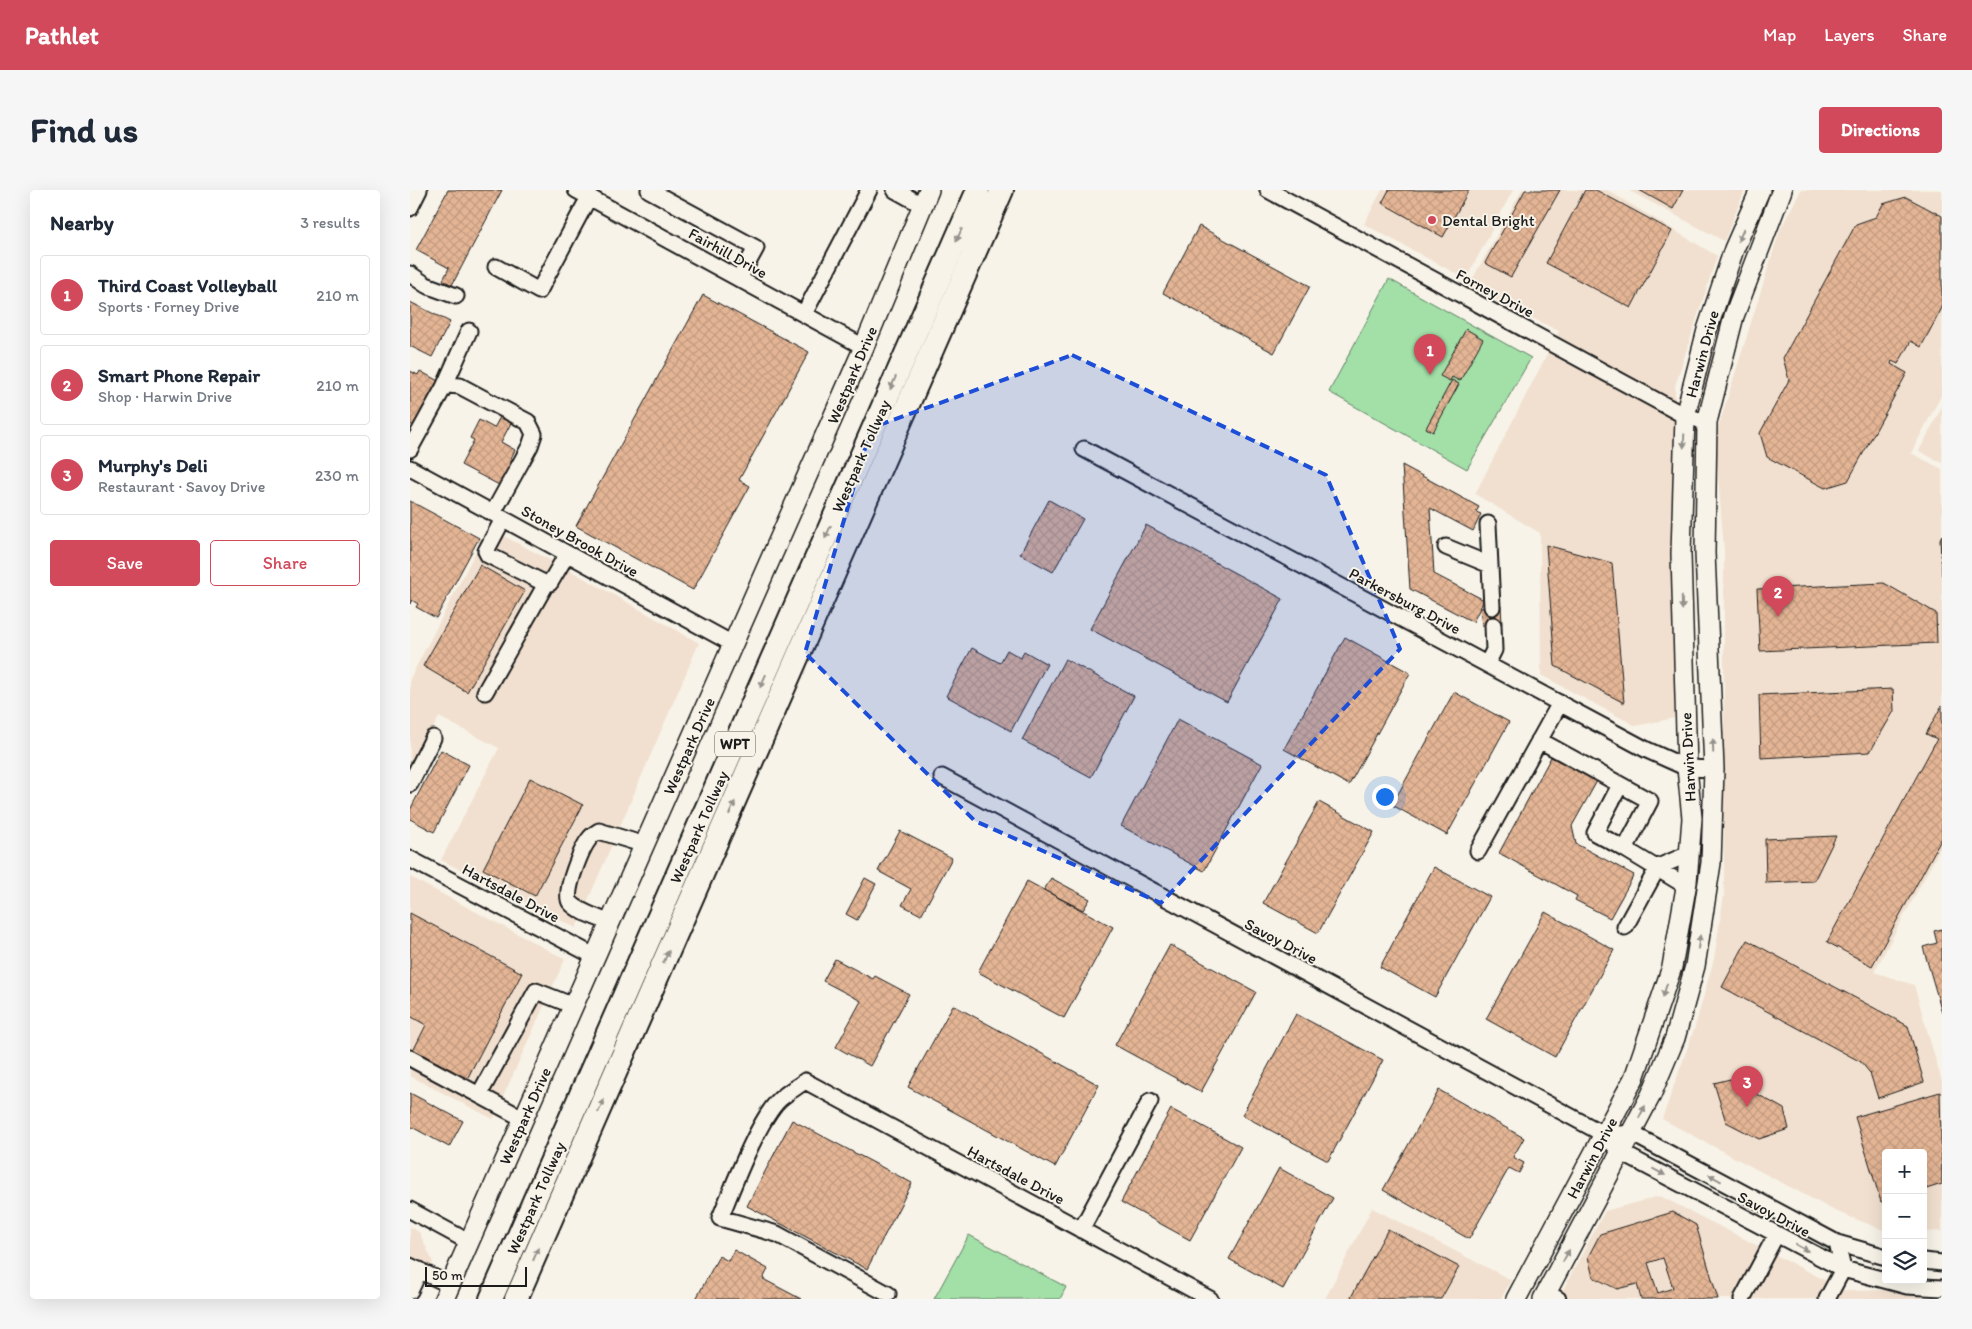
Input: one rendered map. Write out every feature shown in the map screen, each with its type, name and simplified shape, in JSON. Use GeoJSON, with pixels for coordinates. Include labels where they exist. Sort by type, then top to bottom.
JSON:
{"type":"FeatureCollection","features":[{"type":"Feature","properties":{"kind":"highway","name":"Westpark Tollway"},"geometry":{"type":"LineString","coordinates":[[491,1299],[978,190]]}},
{"type":"Feature","properties":{"kind":"highway","name":"Westpark Tollway"},"geometry":{"type":"LineString","coordinates":[[516,1299],[1002,190]]}},
{"type":"Feature","properties":{"kind":"main road","name":"Harwin Drive"},"geometry":{"type":"LineString","coordinates":[[1516,1299],[1634,1078],[1672,967],[1686,886],[1692,818],[1687,768],[1681,554],[1685,416],[1707,330],[1734,249],[1760,190]]}},
{"type":"Feature","properties":{"kind":"main road","name":"Harwin Drive"},"geometry":{"type":"LineString","coordinates":[[1549,1297],[1620,1152],[1631,1134],[1675,1038],[1695,966],[1711,863],[1714,769],[1705,553],[1707,422],[1734,316],[1782,190]]}},
{"type":"Feature","properties":{"kind":"main road","name":"Westpark Drive"},"geometry":{"type":"LineString","coordinates":[[447,1292],[864,347],[925,198]]}},
{"type":"Feature","properties":{"kind":"main road"},"geometry":{"type":"LineString","coordinates":[[1681,554],[1705,553]]}},
{"type":"Feature","properties":{"kind":"main road"},"geometry":{"type":"LineString","coordinates":[[1672,967],[1695,966]]}},
{"type":"Feature","properties":{"kind":"main road"},"geometry":{"type":"LineString","coordinates":[[1526,1281],[1549,1297]]}},
{"type":"Feature","properties":{"kind":"street"},"geometry":{"type":"LineString","coordinates":[[410,208],[420,190]]}},
{"type":"Feature","properties":{"kind":"street","name":"Fairhill Drive"},"geometry":{"type":"LineString","coordinates":[[576,190],[864,347]]}},
{"type":"Feature","properties":{"kind":"street"},"geometry":{"type":"LineString","coordinates":[[649,190],[756,248],[739,279]]}},
{"type":"Feature","properties":{"kind":"street"},"geometry":{"type":"LineString","coordinates":[[804,314],[870,190]]}},
{"type":"Feature","properties":{"kind":"street"},"geometry":{"type":"LineString","coordinates":[[895,190],[925,198]]}},
{"type":"Feature","properties":{"kind":"street","name":"Forney Drive"},"geometry":{"type":"LineString","coordinates":[[1268,190],[1685,416],[1707,422]]}},
{"type":"Feature","properties":{"kind":"street"},"geometry":{"type":"LineString","coordinates":[[496,268],[540,291],[589,197]]}},
{"type":"Feature","properties":{"kind":"street"},"geometry":{"type":"LineString","coordinates":[[410,274],[426,285],[456,296]]}},
{"type":"Feature","properties":{"kind":"street"},"geometry":{"type":"LineString","coordinates":[[410,449],[444,387],[469,331]]}},
{"type":"Feature","properties":{"kind":"street"},"geometry":{"type":"LineString","coordinates":[[444,387],[448,385],[460,386],[528,422],[533,428],[534,434],[530,446],[498,516],[486,551],[488,555],[546,584]]}},
{"type":"Feature","properties":{"kind":"street","name":"Parkersburg Drive"},"geometry":{"type":"LineString","coordinates":[[1084,449],[1560,703],[1687,768],[1714,769]]}},
{"type":"Feature","properties":{"kind":"street","name":"Stoney Brook Drive"},"geometry":{"type":"LineString","coordinates":[[410,468],[733,644]]}},
{"type":"Feature","properties":{"kind":"street"},"geometry":{"type":"LineString","coordinates":[[1488,524],[1492,607]]}},
{"type":"Feature","properties":{"kind":"street"},"geometry":{"type":"LineString","coordinates":[[1446,547],[1490,565]]}},
{"type":"Feature","properties":{"kind":"street"},"geometry":{"type":"LineString","coordinates":[[485,692],[546,584],[550,583],[566,554]]}},
{"type":"Feature","properties":{"kind":"street"},"geometry":{"type":"LineString","coordinates":[[1487,664],[1494,650],[1493,625]]}},
{"type":"Feature","properties":{"kind":"street"},"geometry":{"type":"LineString","coordinates":[[1478,851],[1560,703]]}},
{"type":"Feature","properties":{"kind":"street"},"geometry":{"type":"LineString","coordinates":[[410,784],[433,738]]}},
{"type":"Feature","properties":{"kind":"street"},"geometry":{"type":"LineString","coordinates":[[1539,740],[1650,801],[1625,848]]}},
{"type":"Feature","properties":{"kind":"street","name":"Savoy Drive"},"geometry":{"type":"LineString","coordinates":[[942,777],[1605,1135],[1620,1152],[1843,1270],[1900,1292],[1942,1288]]}},
{"type":"Feature","properties":{"kind":"street"},"geometry":{"type":"LineString","coordinates":[[1620,785],[1595,833],[1658,867],[1686,886]]}},
{"type":"Feature","properties":{"kind":"street"},"geometry":{"type":"LineString","coordinates":[[611,923],[574,906],[568,901],[567,892],[585,845],[590,837],[599,831],[645,845]]}},
{"type":"Feature","properties":{"kind":"street"},"geometry":{"type":"LineString","coordinates":[[1624,927],[1658,867],[1689,854]]}},
{"type":"Feature","properties":{"kind":"street","name":"Hartsdale Drive"},"geometry":{"type":"LineString","coordinates":[[410,859],[596,957]]}},
{"type":"Feature","properties":{"kind":"street"},"geometry":{"type":"LineString","coordinates":[[479,1095],[536,991],[574,1006]]}},
{"type":"Feature","properties":{"kind":"street"},"geometry":{"type":"LineString","coordinates":[[410,1058],[524,1119]]}},
{"type":"Feature","properties":{"kind":"street","name":"Hartsdale Drive"},"geometry":{"type":"LineString","coordinates":[[888,1294],[777,1234],[720,1218],[769,1114],[779,1100],[805,1081],[1210,1299]]}},
{"type":"Feature","properties":{"kind":"street"},"geometry":{"type":"LineString","coordinates":[[1081,1230],[1150,1101]]}},
{"type":"Feature","properties":{"kind":"street","name":"Savoy Drive"},"geometry":{"type":"LineString","coordinates":[[1605,1135],[1631,1134],[1837,1242],[1882,1255]]}},
{"type":"Feature","properties":{"kind":"street"},"geometry":{"type":"LineString","coordinates":[[410,1210],[469,1242]]}},
{"type":"Feature","properties":{"kind":"street"},"geometry":{"type":"LineString","coordinates":[[1742,1299],[1776,1234]]}},
{"type":"Feature","properties":{"kind":"street"},"geometry":{"type":"LineString","coordinates":[[1828,1299],[1843,1270],[1837,1242]]}},
{"type":"Feature","properties":{"kind":"street"},"geometry":{"type":"LineString","coordinates":[[1927,1261],[1942,1263]]}},
{"type":"Feature","properties":{"kind":"street"},"geometry":{"type":"LineString","coordinates":[[410,1291],[415,1268],[447,1292]]}},
{"type":"Feature","properties":{"kind":"highlighted area"},"geometry":{"type":"Polygon","coordinates":[[[1072,355],[1326,475],[1400,649],[1161,903],[975,821],[805,653],[871,428],[1072,355]]]}},
{"type":"Feature","properties":{"kind":"shaded area"},"geometry":{"type":"Polygon","coordinates":[[[1382,190],[1513,190],[1466,279],[1364,224],[1382,190]]]}},
{"type":"Feature","properties":{"kind":"shaded area"},"geometry":{"type":"Polygon","coordinates":[[[1522,190],[1607,190],[1717,256],[1675,386],[1674,718],[1636,726],[1541,675],[1540,533],[1475,494],[1559,331],[1468,287],[1522,190]]]}},
{"type":"Feature","properties":{"kind":"shaded area"},"geometry":{"type":"Polygon","coordinates":[[[1628,190],[1745,190],[1724,241],[1628,190]]]}},
{"type":"Feature","properties":{"kind":"shaded area"},"geometry":{"type":"Polygon","coordinates":[[[1801,190],[1942,190],[1942,394],[1911,453],[1942,469],[1942,845],[1874,972],[1914,985],[1942,1082],[1942,1231],[1927,1232],[1927,1149],[1882,1149],[1882,1229],[1835,1211],[1662,1119],[1695,1027],[1714,959],[1724,895],[1724,550],[1715,438],[1780,230],[1801,190]]]}},
{"type":"Feature","properties":{"kind":"shaded area"},"geometry":{"type":"Polygon","coordinates":[[[1942,407],[1942,463],[1919,451],[1942,407]]]}},
{"type":"Feature","properties":{"kind":"shaded area"},"geometry":{"type":"Polygon","coordinates":[[[488,528],[575,573],[699,643],[576,928],[441,860],[499,748],[439,717],[410,774],[410,679],[488,528]]]}},
{"type":"Feature","properties":{"kind":"shaded area"},"geometry":{"type":"Polygon","coordinates":[[[410,877],[565,959],[493,1119],[410,1076],[410,877]]]}},
{"type":"Feature","properties":{"kind":"shaded area"},"geometry":{"type":"Polygon","coordinates":[[[1660,1196],[1846,1291],[1885,1290],[1936,1299],[1558,1299],[1605,1211],[1660,1196]]]}},
{"type":"Feature","properties":{"kind":"shaded area"},"geometry":{"type":"Polygon","coordinates":[[[1372,1208],[1511,1280],[1501,1299],[1325,1299],[1372,1208]]]}},
{"type":"Feature","properties":{"kind":"shaded area"},"geometry":{"type":"Polygon","coordinates":[[[410,1227],[419,1232],[433,1262],[416,1299],[410,1299],[410,1227]]]}},
{"type":"Feature","properties":{"kind":"green space"},"geometry":{"type":"Polygon","coordinates":[[[1389,279],[1531,358],[1467,469],[1329,392],[1389,279]]]}},
{"type":"Feature","properties":{"kind":"green space"},"geometry":{"type":"Polygon","coordinates":[[[969,1235],[1066,1287],[1060,1299],[934,1299],[969,1235]]]}},
{"type":"Feature","properties":{"kind":"building"},"geometry":{"type":"Polygon","coordinates":[[[448,190],[502,190],[452,285],[443,280],[449,268],[416,250],[448,190]]]}},
{"type":"Feature","properties":{"kind":"building","name":"Dental Bright"},"geometry":{"type":"Polygon","coordinates":[[[1389,190],[1469,190],[1443,237],[1382,203],[1389,190]]]}},
{"type":"Feature","properties":{"kind":"building"},"geometry":{"type":"Polygon","coordinates":[[[1525,190],[1560,190],[1511,277],[1485,263],[1525,190]]]}},
{"type":"Feature","properties":{"kind":"building"},"geometry":{"type":"Polygon","coordinates":[[[1585,190],[1596,190],[1672,231],[1631,308],[1546,263],[1585,190]]]}},
{"type":"Feature","properties":{"kind":"building"},"geometry":{"type":"Polygon","coordinates":[[[1639,190],[1683,190],[1673,209],[1639,190]]]}},
{"type":"Feature","properties":{"kind":"building"},"geometry":{"type":"Polygon","coordinates":[[[1906,197],[1942,216],[1942,308],[1921,347],[1911,341],[1898,364],[1892,361],[1891,364],[1907,373],[1848,481],[1825,488],[1767,457],[1760,433],[1789,380],[1783,358],[1856,224],[1876,217],[1883,204],[1906,197]]]}},
{"type":"Feature","properties":{"kind":"building"},"geometry":{"type":"Polygon","coordinates":[[[1199,226],[1310,286],[1274,353],[1163,293],[1199,226]]]}},
{"type":"Feature","properties":{"kind":"building"},"geometry":{"type":"Polygon","coordinates":[[[703,295],[809,352],[739,480],[750,486],[693,590],[576,526],[703,295]]]}},
{"type":"Feature","properties":{"kind":"building"},"geometry":{"type":"Polygon","coordinates":[[[410,302],[450,322],[432,357],[410,346],[410,302]]]}},
{"type":"Feature","properties":{"kind":"building"},"geometry":{"type":"Polygon","coordinates":[[[1466,329],[1483,339],[1460,381],[1452,377],[1450,381],[1440,376],[1466,329]]]}},
{"type":"Feature","properties":{"kind":"building"},"geometry":{"type":"Polygon","coordinates":[[[410,371],[418,375],[420,371],[440,382],[416,427],[410,424],[410,371]]]}},
{"type":"Feature","properties":{"kind":"building"},"geometry":{"type":"Polygon","coordinates":[[[1452,380],[1459,384],[1433,432],[1426,428],[1452,380]]]}},
{"type":"Feature","properties":{"kind":"building"},"geometry":{"type":"Polygon","coordinates":[[[500,417],[511,423],[501,442],[515,450],[511,458],[517,461],[503,487],[461,465],[474,440],[470,438],[479,420],[494,428],[500,417]]]}},
{"type":"Feature","properties":{"kind":"building"},"geometry":{"type":"Polygon","coordinates":[[[1402,465],[1479,507],[1476,512],[1481,514],[1473,531],[1430,508],[1434,574],[1484,600],[1473,622],[1410,589],[1402,465]]]}},
{"type":"Feature","properties":{"kind":"building"},"geometry":{"type":"Polygon","coordinates":[[[1049,500],[1083,519],[1053,572],[1020,554],[1049,500]]]}},
{"type":"Feature","properties":{"kind":"building"},"geometry":{"type":"Polygon","coordinates":[[[410,501],[479,538],[436,618],[416,607],[418,604],[412,600],[410,604],[410,501]]]}},
{"type":"Feature","properties":{"kind":"building"},"geometry":{"type":"Polygon","coordinates":[[[1146,525],[1283,599],[1227,702],[1090,629],[1146,525]]]}},
{"type":"Feature","properties":{"kind":"building"},"geometry":{"type":"Polygon","coordinates":[[[1942,535],[1942,575],[1940,539],[1942,535]]]}},
{"type":"Feature","properties":{"kind":"building"},"geometry":{"type":"Polygon","coordinates":[[[1546,545],[1612,563],[1624,703],[1555,666],[1546,545]]]}},
{"type":"Feature","properties":{"kind":"building"},"geometry":{"type":"Polygon","coordinates":[[[480,565],[525,591],[467,692],[423,666],[480,565]]]}},
{"type":"Feature","properties":{"kind":"building"},"geometry":{"type":"Polygon","coordinates":[[[1884,583],[1936,613],[1937,643],[1760,651],[1757,589],[1884,583]]]}},
{"type":"Feature","properties":{"kind":"building"},"geometry":{"type":"Polygon","coordinates":[[[1501,606],[1502,624],[1482,626],[1480,608],[1501,606]]]}},
{"type":"Feature","properties":{"kind":"building"},"geometry":{"type":"Polygon","coordinates":[[[1345,637],[1410,673],[1349,785],[1284,749],[1345,637]]]}},
{"type":"Feature","properties":{"kind":"building"},"geometry":{"type":"Polygon","coordinates":[[[972,648],[1000,663],[1007,650],[1021,658],[1024,651],[1047,664],[1011,731],[946,696],[972,648]]]}},
{"type":"Feature","properties":{"kind":"building"},"geometry":{"type":"Polygon","coordinates":[[[1065,659],[1134,696],[1091,777],[1022,740],[1065,659]]]}},
{"type":"Feature","properties":{"kind":"building"},"geometry":{"type":"Polygon","coordinates":[[[1893,689],[1894,711],[1870,752],[1761,758],[1759,695],[1893,689]]]}},
{"type":"Feature","properties":{"kind":"building"},"geometry":{"type":"Polygon","coordinates":[[[1454,692],[1509,722],[1447,835],[1392,805],[1454,692]]]}},
{"type":"Feature","properties":{"kind":"building"},"geometry":{"type":"Polygon","coordinates":[[[1942,705],[1942,838],[1872,966],[1827,942],[1937,739],[1926,734],[1942,705]]]}},
{"type":"Feature","properties":{"kind":"building"},"geometry":{"type":"Polygon","coordinates":[[[1178,719],[1262,764],[1204,871],[1121,826],[1178,719]]]}},
{"type":"Feature","properties":{"kind":"building"},"geometry":{"type":"Polygon","coordinates":[[[441,750],[469,765],[434,832],[410,819],[410,810],[441,750]]]}},
{"type":"Feature","properties":{"kind":"building"},"geometry":{"type":"Polygon","coordinates":[[[1551,757],[1597,781],[1572,826],[1576,844],[1634,875],[1610,918],[1575,900],[1577,896],[1499,853],[1551,757]]]}},
{"type":"Feature","properties":{"kind":"building"},"geometry":{"type":"Polygon","coordinates":[[[530,778],[583,805],[535,896],[483,869],[530,778]]]}},
{"type":"Feature","properties":{"kind":"building"},"geometry":{"type":"Polygon","coordinates":[[[1319,802],[1374,832],[1318,933],[1263,903],[1319,802]]]}},
{"type":"Feature","properties":{"kind":"building"},"geometry":{"type":"Polygon","coordinates":[[[900,831],[952,858],[921,915],[902,905],[911,889],[878,871],[900,831]]]}},
{"type":"Feature","properties":{"kind":"building"},"geometry":{"type":"Polygon","coordinates":[[[1836,836],[1814,881],[1766,883],[1765,839],[1836,836]]]}},
{"type":"Feature","properties":{"kind":"building"},"geometry":{"type":"Polygon","coordinates":[[[1434,867],[1490,897],[1435,997],[1380,967],[1434,867]]]}},
{"type":"Feature","properties":{"kind":"building"},"geometry":{"type":"Polygon","coordinates":[[[865,878],[876,884],[857,920],[846,914],[865,878]]]}},
{"type":"Feature","properties":{"kind":"building"},"geometry":{"type":"Polygon","coordinates":[[[1051,878],[1090,899],[1083,910],[1044,890],[1051,878]]]}},
{"type":"Feature","properties":{"kind":"building"},"geometry":{"type":"Polygon","coordinates":[[[1027,881],[1113,927],[1064,1018],[978,972],[1027,881]]]}},
{"type":"Feature","properties":{"kind":"building"},"geometry":{"type":"Polygon","coordinates":[[[1545,912],[1614,950],[1555,1057],[1486,1019],[1545,912]]]}},
{"type":"Feature","properties":{"kind":"building"},"geometry":{"type":"Polygon","coordinates":[[[410,913],[522,973],[466,1081],[413,1051],[426,1025],[410,1016],[410,913]]]}},
{"type":"Feature","properties":{"kind":"building"},"geometry":{"type":"Polygon","coordinates":[[[1942,929],[1942,1012],[1923,947],[1937,943],[1934,931],[1942,929]]]}},
{"type":"Feature","properties":{"kind":"building"},"geometry":{"type":"Polygon","coordinates":[[[1747,940],[1908,1026],[1924,1082],[1878,1098],[1870,1073],[1861,1062],[1722,987],[1747,940]]]}},
{"type":"Feature","properties":{"kind":"building"},"geometry":{"type":"Polygon","coordinates":[[[1170,945],[1256,992],[1201,1092],[1115,1045],[1170,945]]]}},
{"type":"Feature","properties":{"kind":"building"},"geometry":{"type":"Polygon","coordinates":[[[835,959],[873,979],[875,976],[909,994],[870,1066],[836,1047],[861,1001],[823,981],[835,959]]]}},
{"type":"Feature","properties":{"kind":"building"},"geometry":{"type":"Polygon","coordinates":[[[953,1005],[1099,1085],[1055,1167],[908,1087],[953,1005]]]}},
{"type":"Feature","properties":{"kind":"building"},"geometry":{"type":"Polygon","coordinates":[[[1296,1014],[1383,1060],[1328,1161],[1242,1115],[1296,1014]]]}},
{"type":"Feature","properties":{"kind":"building"},"geometry":{"type":"Polygon","coordinates":[[[1730,1079],[1784,1109],[1789,1129],[1759,1139],[1726,1122],[1714,1083],[1730,1079]]]}},
{"type":"Feature","properties":{"kind":"building"},"geometry":{"type":"Polygon","coordinates":[[[1439,1090],[1524,1138],[1513,1157],[1524,1163],[1519,1173],[1509,1168],[1469,1239],[1383,1190],[1439,1090]]]}},
{"type":"Feature","properties":{"kind":"building"},"geometry":{"type":"Polygon","coordinates":[[[1940,1092],[1942,1184],[1927,1189],[1927,1149],[1882,1149],[1881,1202],[1855,1117],[1940,1092]]]}},
{"type":"Feature","properties":{"kind":"building"},"geometry":{"type":"Polygon","coordinates":[[[410,1093],[463,1121],[449,1147],[410,1126],[410,1093]]]}},
{"type":"Feature","properties":{"kind":"building"},"geometry":{"type":"Polygon","coordinates":[[[1171,1109],[1241,1147],[1190,1240],[1121,1202],[1171,1109]]]}},
{"type":"Feature","properties":{"kind":"building"},"geometry":{"type":"Polygon","coordinates":[[[792,1120],[912,1183],[867,1269],[747,1206],[792,1120]]]}},
{"type":"Feature","properties":{"kind":"building"},"geometry":{"type":"Polygon","coordinates":[[[1279,1168],[1333,1198],[1283,1289],[1229,1259],[1279,1168]]]}},
{"type":"Feature","properties":{"kind":"building"},"geometry":{"type":"Polygon","coordinates":[[[1673,1212],[1696,1225],[1718,1299],[1641,1299],[1637,1284],[1617,1289],[1593,1277],[1588,1257],[1600,1234],[1673,1212]],[[1663,1258],[1648,1263],[1658,1293],[1673,1288],[1663,1258]]]}},
{"type":"Feature","properties":{"kind":"building"},"geometry":{"type":"Polygon","coordinates":[[[1388,1229],[1459,1267],[1441,1299],[1350,1299],[1388,1229]]]}},
{"type":"Feature","properties":{"kind":"building"},"geometry":{"type":"Polygon","coordinates":[[[734,1250],[768,1269],[763,1279],[801,1299],[696,1299],[719,1256],[728,1261],[734,1250]]]}},
{"type":"Feature","properties":{"kind":"place","name":"Dental Bright"},"geometry":{"type":"Point","coordinates":[1432,220]}},
{"type":"Feature","properties":{"kind":"place","name":"Third Coast Volleyball"},"geometry":{"type":"Point","coordinates":[1430,375]}},
{"type":"Feature","properties":{"kind":"place","name":"Smart Phone Repair"},"geometry":{"type":"Point","coordinates":[1778,617]}},
{"type":"Feature","properties":{"kind":"place","name":"Murphy's Deli"},"geometry":{"type":"Point","coordinates":[1747,1107]}}]}
